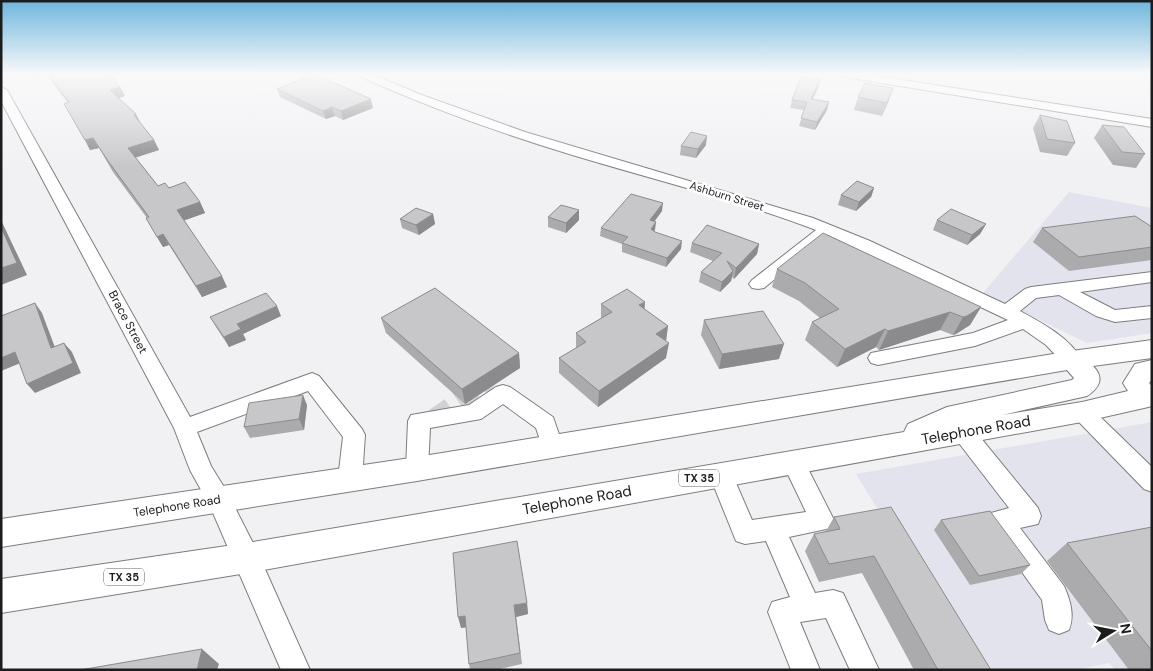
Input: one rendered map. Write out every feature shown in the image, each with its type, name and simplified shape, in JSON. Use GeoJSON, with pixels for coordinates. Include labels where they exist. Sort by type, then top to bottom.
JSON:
{"type":"FeatureCollection","features":[{"type":"Feature","properties":{"kind":"main road","name":"Telephone Road"},"geometry":{"type":"LineString","coordinates":[[1,532],[417,469],[1072,360],[1152,349]]}},
{"type":"Feature","properties":{"kind":"main road"},"geometry":{"type":"LineString","coordinates":[[891,444],[947,418],[1043,395],[1078,389],[1087,383],[1087,375],[1072,360]]}},
{"type":"Feature","properties":{"kind":"main road"},"geometry":{"type":"LineString","coordinates":[[1148,397],[1136,382],[1144,371],[1152,370]]}},
{"type":"Feature","properties":{"kind":"main road","name":"Telephone Road"},"geometry":{"type":"LineString","coordinates":[[1,596],[247,558],[1082,412],[1148,397]]}},
{"type":"Feature","properties":{"kind":"street","name":"Brace Street"},"geometry":{"type":"LineString","coordinates":[[9,105],[185,428],[201,470],[219,499],[247,558]]}},
{"type":"Feature","properties":{"kind":"street","name":"Ashburn Street"},"geometry":{"type":"LineString","coordinates":[[437,105],[584,155],[691,184],[827,229],[896,259],[1023,322],[1051,338],[1072,360]]}},
{"type":"Feature","properties":{"kind":"street"},"geometry":{"type":"LineString","coordinates":[[1032,105],[1152,123]]}},
{"type":"Feature","properties":{"kind":"street"},"geometry":{"type":"LineString","coordinates":[[758,284],[827,229]]}},
{"type":"Feature","properties":{"kind":"street"},"geometry":{"type":"LineString","coordinates":[[1005,313],[1031,293],[1152,277]]}},
{"type":"Feature","properties":{"kind":"street"},"geometry":{"type":"LineString","coordinates":[[1060,288],[1102,312],[1115,316],[1143,313],[1152,328]]}},
{"type":"Feature","properties":{"kind":"street"},"geometry":{"type":"LineString","coordinates":[[878,358],[975,339],[1023,322]]}},
{"type":"Feature","properties":{"kind":"street"},"geometry":{"type":"LineString","coordinates":[[185,428],[312,381],[354,435],[350,479]]}},
{"type":"Feature","properties":{"kind":"street"},"geometry":{"type":"LineString","coordinates":[[417,469],[419,421],[474,413],[498,390],[545,423],[552,446]]}},
{"type":"Feature","properties":{"kind":"street"},"geometry":{"type":"LineString","coordinates":[[1082,412],[1152,482]]}},
{"type":"Feature","properties":{"kind":"street"},"geometry":{"type":"LineString","coordinates":[[963,432],[1029,516],[1000,521],[1055,595],[1059,620]]}},
{"type":"Feature","properties":{"kind":"street"},"geometry":{"type":"LineString","coordinates":[[792,462],[822,520]]}},
{"type":"Feature","properties":{"kind":"street"},"geometry":{"type":"LineString","coordinates":[[721,474],[745,533],[848,516]]}},
{"type":"Feature","properties":{"kind":"street"},"geometry":{"type":"LineString","coordinates":[[773,528],[808,607]]}},
{"type":"Feature","properties":{"kind":"street"},"geometry":{"type":"LineString","coordinates":[[247,558],[296,670]]}},
{"type":"Feature","properties":{"kind":"street"},"geometry":{"type":"LineString","coordinates":[[806,670],[782,612],[833,602],[865,670]]}},
{"type":"Feature","properties":{"kind":"shaded area"},"geometry":{"type":"Polygon","coordinates":[[[1069,192],[1152,208],[1152,333],[1087,343],[983,293],[1069,192]]]}},
{"type":"Feature","properties":{"kind":"shaded area"},"geometry":{"type":"Polygon","coordinates":[[[1152,422],[1152,670],[1115,670],[1109,663],[1076,670],[977,670],[856,474],[1152,422]]]}},
{"type":"Feature","properties":{"kind":"building"},"geometry":{"type":"Polygon","coordinates":[[[65,105],[127,105],[136,114],[134,115],[154,140],[128,148],[158,186],[165,183],[169,188],[185,182],[200,202],[177,210],[222,276],[196,286],[163,234],[157,237],[146,218],[149,217],[93,138],[85,140],[65,105]]]}},
{"type":"Feature","properties":{"kind":"building"},"geometry":{"type":"Polygon","coordinates":[[[311,105],[355,105],[341,111],[332,107],[323,111],[311,105]]]}},
{"type":"Feature","properties":{"kind":"building"},"geometry":{"type":"Polygon","coordinates":[[[806,105],[827,105],[817,122],[801,118],[806,105]]]}},
{"type":"Feature","properties":{"kind":"building"},"geometry":{"type":"Polygon","coordinates":[[[1040,115],[1067,121],[1075,143],[1047,139],[1040,115]]]}},
{"type":"Feature","properties":{"kind":"building"},"geometry":{"type":"Polygon","coordinates":[[[1102,125],[1124,127],[1145,154],[1122,152],[1102,125]]]}},
{"type":"Feature","properties":{"kind":"building"},"geometry":{"type":"Polygon","coordinates":[[[691,132],[707,136],[698,149],[681,146],[691,132]]]}},
{"type":"Feature","properties":{"kind":"building"},"geometry":{"type":"Polygon","coordinates":[[[857,181],[874,188],[859,202],[841,195],[857,181]]]}},
{"type":"Feature","properties":{"kind":"building"},"geometry":{"type":"Polygon","coordinates":[[[631,194],[663,203],[650,220],[656,222],[651,229],[682,241],[667,258],[622,243],[628,237],[601,228],[631,194]]]}},
{"type":"Feature","properties":{"kind":"building"},"geometry":{"type":"Polygon","coordinates":[[[561,205],[579,210],[566,223],[548,217],[561,205]]]}},
{"type":"Feature","properties":{"kind":"building"},"geometry":{"type":"Polygon","coordinates":[[[416,208],[433,214],[416,225],[400,219],[416,208]]]}},
{"type":"Feature","properties":{"kind":"building"},"geometry":{"type":"Polygon","coordinates":[[[951,209],[986,224],[972,235],[937,220],[951,209]]]}},
{"type":"Feature","properties":{"kind":"building"},"geometry":{"type":"Polygon","coordinates":[[[1135,216],[1152,227],[1152,247],[1079,257],[1042,228],[1135,216]]]}},
{"type":"Feature","properties":{"kind":"building"},"geometry":{"type":"Polygon","coordinates":[[[707,225],[759,244],[736,268],[727,261],[733,271],[722,282],[701,272],[722,253],[692,243],[707,225]]]}},
{"type":"Feature","properties":{"kind":"building"},"geometry":{"type":"Polygon","coordinates":[[[1,227],[17,263],[1,268],[1,227]]]}},
{"type":"Feature","properties":{"kind":"building"},"geometry":{"type":"Polygon","coordinates":[[[823,233],[981,307],[963,317],[950,312],[888,331],[885,329],[845,349],[812,322],[839,309],[805,283],[777,269],[823,233]]]}},
{"type":"Feature","properties":{"kind":"building"},"geometry":{"type":"Polygon","coordinates":[[[435,288],[519,353],[462,389],[381,318],[435,288]]]}},
{"type":"Feature","properties":{"kind":"building"},"geometry":{"type":"Polygon","coordinates":[[[627,289],[645,302],[639,305],[668,326],[656,334],[669,343],[599,391],[559,358],[586,342],[576,333],[612,312],[601,304],[627,289]]]}},
{"type":"Feature","properties":{"kind":"building"},"geometry":{"type":"Polygon","coordinates":[[[266,293],[277,306],[237,324],[241,329],[224,337],[210,317],[266,293]]]}},
{"type":"Feature","properties":{"kind":"building"},"geometry":{"type":"Polygon","coordinates":[[[35,303],[51,348],[64,343],[73,363],[27,384],[15,352],[1,358],[1,316],[35,303]]]}},
{"type":"Feature","properties":{"kind":"building"},"geometry":{"type":"Polygon","coordinates":[[[763,311],[784,344],[722,354],[704,320],[763,311]]]}},
{"type":"Feature","properties":{"kind":"building"},"geometry":{"type":"Polygon","coordinates":[[[303,395],[299,419],[244,427],[249,403],[303,395]]]}},
{"type":"Feature","properties":{"kind":"building"},"geometry":{"type":"Polygon","coordinates":[[[891,507],[991,670],[938,670],[874,556],[829,564],[814,534],[840,529],[834,517],[891,507]]]}},
{"type":"Feature","properties":{"kind":"building"},"geometry":{"type":"Polygon","coordinates":[[[990,511],[1030,565],[979,576],[941,520],[990,511]]]}},
{"type":"Feature","properties":{"kind":"building"},"geometry":{"type":"Polygon","coordinates":[[[1152,527],[1152,651],[1067,543],[1152,527]]]}},
{"type":"Feature","properties":{"kind":"building"},"geometry":{"type":"Polygon","coordinates":[[[517,541],[527,603],[514,605],[520,653],[469,664],[465,616],[458,617],[453,553],[517,541]]]}},
{"type":"Feature","properties":{"kind":"building"},"geometry":{"type":"Polygon","coordinates":[[[202,649],[197,670],[80,670],[202,649]]]}},
{"type":"Feature","properties":{"kind":"tunnel"},"geometry":{"type":"LineString","coordinates":[[434,419],[488,381],[494,386]]}}]}
